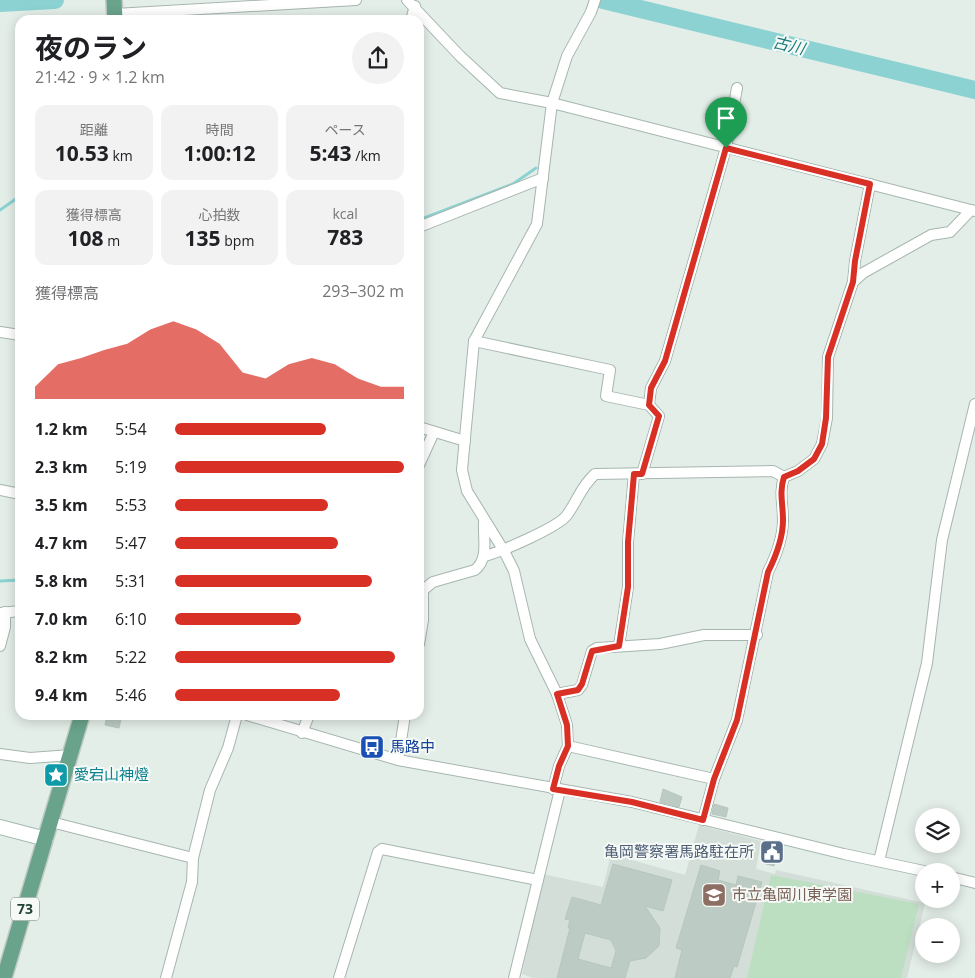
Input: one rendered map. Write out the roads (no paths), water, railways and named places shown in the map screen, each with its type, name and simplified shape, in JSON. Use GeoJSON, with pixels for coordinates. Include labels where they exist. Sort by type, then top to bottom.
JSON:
{"type":"FeatureCollection","features":[{"type":"Feature","properties":{"kind":"main road","name":"73"},"geometry":{"type":"LineString","coordinates":[[4,978],[81,720]]}},
{"type":"Feature","properties":{"kind":"street"},"geometry":{"type":"LineString","coordinates":[[114,11],[356,0]]}},
{"type":"Feature","properties":{"kind":"street"},"geometry":{"type":"LineString","coordinates":[[411,3],[422,15]]}},
{"type":"Feature","properties":{"kind":"street"},"geometry":{"type":"LineString","coordinates":[[514,978],[538,880],[559,766],[568,746],[567,725],[557,694],[530,639],[514,572],[504,551],[484,522],[467,491],[462,470],[474,341],[537,224],[552,104],[567,56],[594,3]]}},
{"type":"Feature","properties":{"kind":"street"},"geometry":{"type":"LineString","coordinates":[[424,17],[460,56],[500,93],[552,104],[973,211]]}},
{"type":"Feature","properties":{"kind":"street"},"geometry":{"type":"LineString","coordinates":[[649,405],[651,388],[665,361],[726,148],[737,88]]}},
{"type":"Feature","properties":{"kind":"street"},"geometry":{"type":"LineString","coordinates":[[424,225],[543,178]]}},
{"type":"Feature","properties":{"kind":"street"},"geometry":{"type":"LineString","coordinates":[[703,820],[714,779],[737,720],[757,635],[768,572],[778,553],[783,521],[780,489],[784,477],[798,471],[814,459],[822,444],[826,418],[828,357],[853,282],[855,261],[870,184]]}},
{"type":"Feature","properties":{"kind":"street"},"geometry":{"type":"LineString","coordinates":[[853,282],[863,273],[931,235],[950,232],[973,211]]}},
{"type":"Feature","properties":{"kind":"street"},"geometry":{"type":"LineString","coordinates":[[0,332],[15,334]]}},
{"type":"Feature","properties":{"kind":"street"},"geometry":{"type":"LineString","coordinates":[[474,341],[610,370],[606,396],[649,405],[659,416],[638,474],[628,542],[628,587],[619,646]]}},
{"type":"Feature","properties":{"kind":"street"},"geometry":{"type":"LineString","coordinates":[[879,861],[927,663],[942,540],[975,404]]}},
{"type":"Feature","properties":{"kind":"street"},"geometry":{"type":"LineString","coordinates":[[424,429],[465,441]]}},
{"type":"Feature","properties":{"kind":"street"},"geometry":{"type":"LineString","coordinates":[[424,454],[434,432]]}},
{"type":"Feature","properties":{"kind":"street"},"geometry":{"type":"LineString","coordinates":[[485,556],[504,551],[566,517],[582,486],[595,474],[773,471],[784,477]]}},
{"type":"Feature","properties":{"kind":"street"},"geometry":{"type":"LineString","coordinates":[[0,490],[15,493]]}},
{"type":"Feature","properties":{"kind":"street"},"geometry":{"type":"LineString","coordinates":[[424,588],[433,582],[475,570],[480,566],[485,556],[484,522]]}},
{"type":"Feature","properties":{"kind":"street"},"geometry":{"type":"LineString","coordinates":[[0,646],[5,628],[3,612]]}},
{"type":"Feature","properties":{"kind":"street"},"geometry":{"type":"LineString","coordinates":[[557,694],[578,690],[582,684],[592,651],[619,646],[660,644],[704,635],[757,635]]}},
{"type":"Feature","properties":{"kind":"street"},"geometry":{"type":"LineString","coordinates":[[166,978],[192,882],[193,858],[210,790],[228,748],[236,720]]}},
{"type":"Feature","properties":{"kind":"street"},"geometry":{"type":"LineString","coordinates":[[262,720],[398,760],[556,790],[632,802],[915,869]]}},
{"type":"Feature","properties":{"kind":"street"},"geometry":{"type":"LineString","coordinates":[[302,733],[307,720]]}},
{"type":"Feature","properties":{"kind":"street"},"geometry":{"type":"LineString","coordinates":[[398,760],[405,720]]}},
{"type":"Feature","properties":{"kind":"street"},"geometry":{"type":"LineString","coordinates":[[568,746],[714,779]]}},
{"type":"Feature","properties":{"kind":"street"},"geometry":{"type":"LineString","coordinates":[[0,754],[30,758],[71,755]]}},
{"type":"Feature","properties":{"kind":"street"},"geometry":{"type":"LineString","coordinates":[[51,822],[193,858]]}},
{"type":"Feature","properties":{"kind":"street"},"geometry":{"type":"LineString","coordinates":[[0,828],[46,839]]}},
{"type":"Feature","properties":{"kind":"street"},"geometry":{"type":"LineString","coordinates":[[339,978],[378,852],[382,849],[538,880]]}},
{"type":"Feature","properties":{"kind":"street"},"geometry":{"type":"LineString","coordinates":[[960,879],[975,883]]}},
{"type":"Feature","properties":{"kind":"waterway","name":"古川"},"geometry":{"type":"LineString","coordinates":[[0,3],[55,0]]}},
{"type":"Feature","properties":{"kind":"waterway","name":"古川"},"geometry":{"type":"LineString","coordinates":[[603,0],[975,90]]}},
{"type":"Feature","properties":{"kind":"waterway"},"geometry":{"type":"LineString","coordinates":[[424,218],[513,184],[536,168]]}},
{"type":"Feature","properties":{"kind":"waterway"},"geometry":{"type":"LineString","coordinates":[[0,210],[15,200]]}},
{"type":"Feature","properties":{"kind":"waterway"},"geometry":{"type":"LineString","coordinates":[[0,581],[15,580]]}},
{"type":"Feature","properties":{"kind":"place","name":"馬路中"},"geometry":{"type":"Point","coordinates":[372,747]}},
{"type":"Feature","properties":{"kind":"place","name":"愛宕山神燈"},"geometry":{"type":"Point","coordinates":[56,775]}},
{"type":"Feature","properties":{"kind":"place","name":"亀岡警察署馬路駐在所"},"geometry":{"type":"Point","coordinates":[772,852]}},
{"type":"Feature","properties":{"kind":"place","name":"市立亀岡川東学園"},"geometry":{"type":"Point","coordinates":[714,895]}}]}
